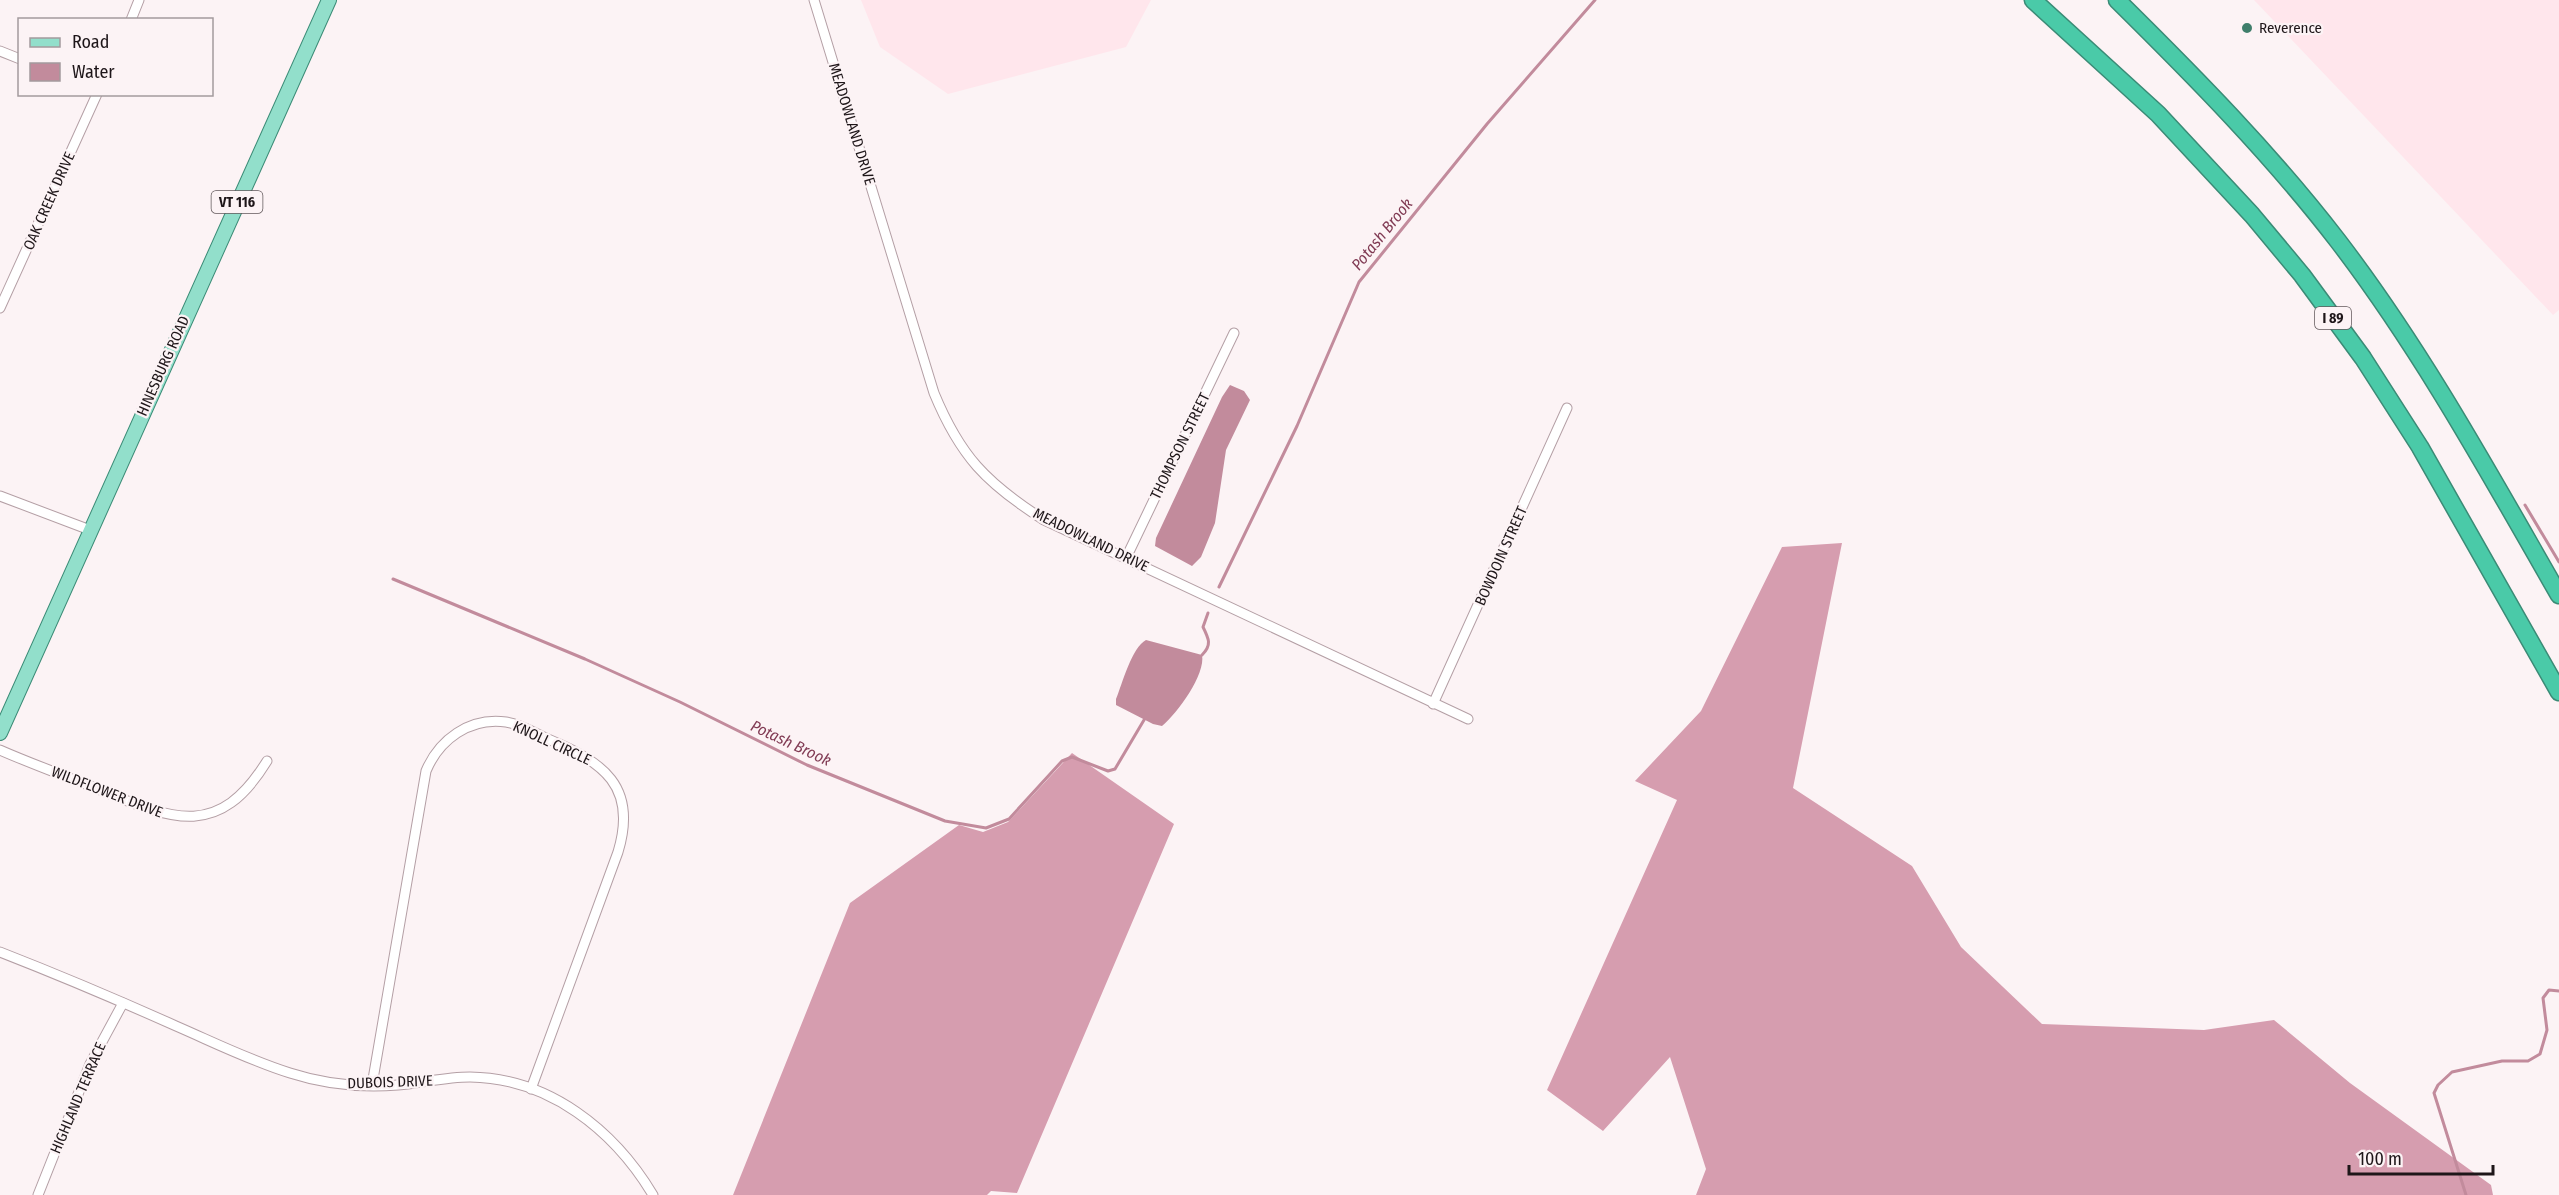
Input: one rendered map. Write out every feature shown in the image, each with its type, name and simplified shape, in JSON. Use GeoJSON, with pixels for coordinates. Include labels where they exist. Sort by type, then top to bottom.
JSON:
{"type":"FeatureCollection","features":[{"type":"Feature","properties":{"kind":"highway","name":"I 89"},"geometry":{"type":"LineString","coordinates":[[2033,0],[2158,114],[2252,215],[2302,275],[2363,358],[2416,440],[2559,692]]}},
{"type":"Feature","properties":{"kind":"highway"},"geometry":{"type":"LineString","coordinates":[[2117,0],[2248,134],[2339,242],[2390,313],[2438,387],[2559,595]]}},
{"type":"Feature","properties":{"kind":"main road","name":"HINESBURG ROAD"},"geometry":{"type":"LineString","coordinates":[[0,733],[329,0]]}},
{"type":"Feature","properties":{"kind":"street"},"geometry":{"type":"LineString","coordinates":[[132,18],[139,0]]}},
{"type":"Feature","properties":{"kind":"street","name":"MEADOWLAND DRIVE"},"geometry":{"type":"LineString","coordinates":[[814,0],[940,410],[956,441],[978,469],[1009,498],[1044,520],[1468,719]]}},
{"type":"Feature","properties":{"kind":"street"},"geometry":{"type":"LineString","coordinates":[[0,51],[18,58]]}},
{"type":"Feature","properties":{"kind":"street","name":"OAK CREEK DRIVE"},"geometry":{"type":"LineString","coordinates":[[0,308],[96,96]]}},
{"type":"Feature","properties":{"kind":"street","name":"THOMPSON STREET"},"geometry":{"type":"LineString","coordinates":[[1126,558],[1234,333]]}},
{"type":"Feature","properties":{"kind":"street","name":"BOWDOIN STREET"},"geometry":{"type":"LineString","coordinates":[[1433,704],[1567,408]]}},
{"type":"Feature","properties":{"kind":"street"},"geometry":{"type":"LineString","coordinates":[[0,496],[90,530]]}},
{"type":"Feature","properties":{"kind":"street","name":"KNOLL CIRCLE"},"geometry":{"type":"LineString","coordinates":[[372,1085],[426,771],[438,749],[456,733],[476,725],[499,722],[519,726],[591,759],[607,774],[615,786],[624,815],[624,831],[618,852],[531,1089]]}},
{"type":"Feature","properties":{"kind":"street","name":"WILDFLOWER DRIVE"},"geometry":{"type":"LineString","coordinates":[[0,750],[125,800],[171,816],[187,817],[204,815],[231,804],[251,784],[267,761]]}},
{"type":"Feature","properties":{"kind":"street","name":"DUBOIS DRIVE"},"geometry":{"type":"LineString","coordinates":[[0,952],[280,1070],[332,1083],[372,1085],[468,1077],[497,1080],[531,1089],[564,1104],[605,1134],[635,1167],[653,1195]]}},
{"type":"Feature","properties":{"kind":"street","name":"HIGHLAND TERRACE"},"geometry":{"type":"LineString","coordinates":[[38,1195],[90,1064],[123,1003]]}},
{"type":"Feature","properties":{"kind":"shaded area"},"geometry":{"type":"Polygon","coordinates":[[[861,0],[1151,0],[1126,47],[948,94],[880,47],[861,0]]]}},
{"type":"Feature","properties":{"kind":"shaded area"},"geometry":{"type":"Polygon","coordinates":[[[2254,0],[2559,0],[2559,310],[2553,315],[2254,0]]]}},
{"type":"Feature","properties":{"kind":"shaded area"},"geometry":{"type":"Polygon","coordinates":[[[1842,543],[1793,788],[1912,866],[1961,947],[2042,1024],[2204,1030],[2274,1020],[2350,1083],[2491,1185],[2493,1195],[1696,1195],[1706,1169],[1670,1057],[1603,1131],[1547,1090],[1677,800],[1635,781],[1701,711],[1782,547],[1842,543]]]}},
{"type":"Feature","properties":{"kind":"shaded area"},"geometry":{"type":"Polygon","coordinates":[[[1072,753],[1174,824],[1017,1193],[991,1191],[987,1195],[733,1195],[850,903],[959,825],[983,832],[1008,822],[1072,753]]]}},
{"type":"Feature","properties":{"kind":"water"},"geometry":{"type":"Polygon","coordinates":[[[1230,385],[1244,391],[1250,400],[1226,450],[1215,523],[1201,557],[1192,566],[1155,546],[1156,538],[1222,397],[1230,385]]]}},
{"type":"Feature","properties":{"kind":"water"},"geometry":{"type":"Polygon","coordinates":[[[1146,640],[1202,655],[1200,672],[1195,683],[1175,713],[1162,726],[1153,724],[1116,705],[1116,699],[1132,658],[1146,640]]]}},
{"type":"Feature","properties":{"kind":"waterway","name":"Potash Brook"},"geometry":{"type":"LineString","coordinates":[[1219,587],[1297,426],[1359,282],[1487,124],[1595,0]]}},
{"type":"Feature","properties":{"kind":"waterway"},"geometry":{"type":"LineString","coordinates":[[2525,505],[2559,562]]}},
{"type":"Feature","properties":{"kind":"waterway","name":"Potash Brook"},"geometry":{"type":"LineString","coordinates":[[393,579],[585,659],[680,702],[807,765],[945,821],[986,828],[1009,819],[1062,761],[1072,757],[1108,771],[1115,769],[1144,720]]}},
{"type":"Feature","properties":{"kind":"waterway","name":"Potash Brook"},"geometry":{"type":"LineString","coordinates":[[1202,655],[1208,645],[1208,638],[1203,627],[1208,613]]}},
{"type":"Feature","properties":{"kind":"waterway"},"geometry":{"type":"LineString","coordinates":[[2466,1195],[2434,1093],[2438,1085],[2452,1072],[2502,1061],[2528,1061],[2540,1054],[2547,1030],[2543,998],[2549,990],[2559,991]]}},
{"type":"Feature","properties":{"kind":"place","name":"Reverence"},"geometry":{"type":"Point","coordinates":[2247,28]}}]}
